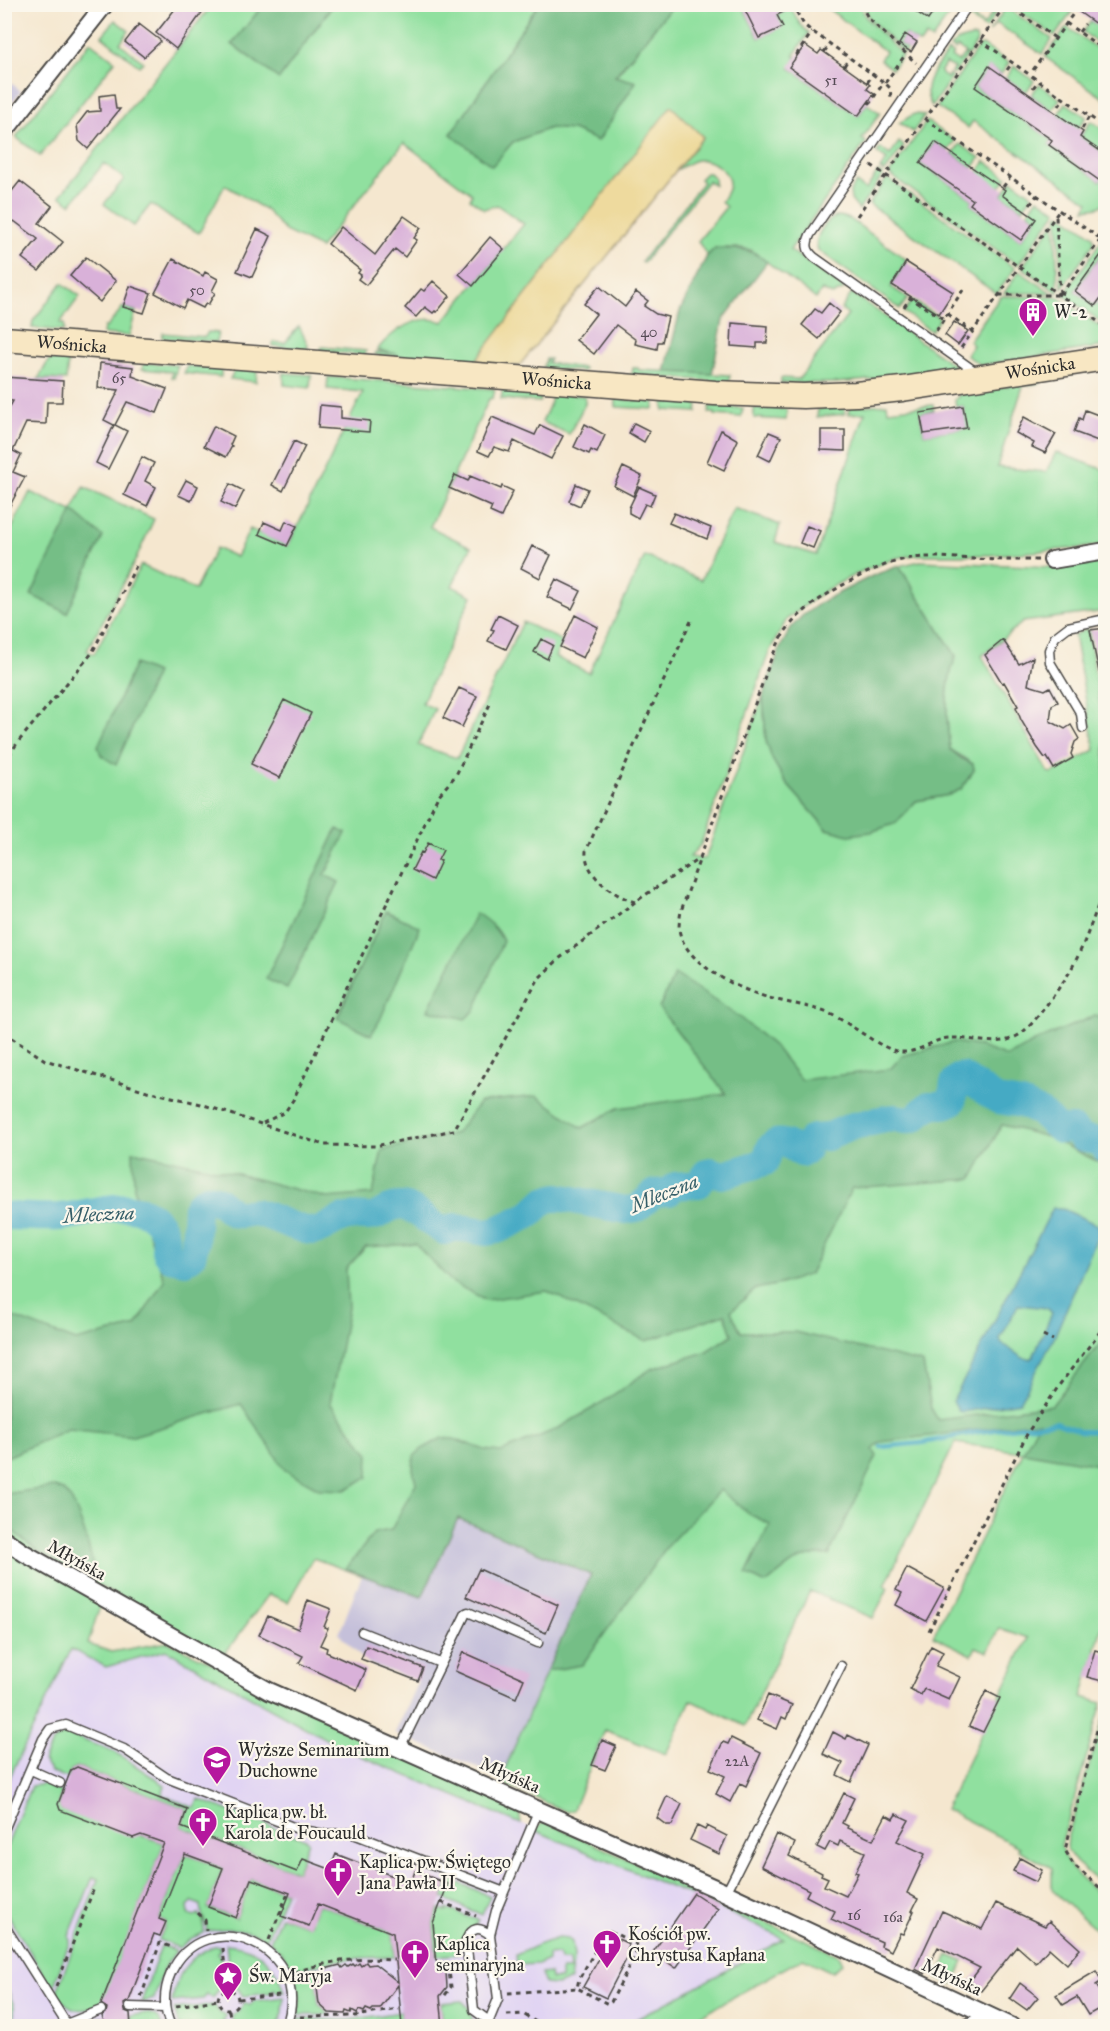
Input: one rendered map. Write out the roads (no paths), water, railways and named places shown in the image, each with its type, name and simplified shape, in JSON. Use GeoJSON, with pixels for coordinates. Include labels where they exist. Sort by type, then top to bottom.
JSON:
{"type":"FeatureCollection","features":[{"type":"Feature","properties":{"kind":"street"},"geometry":{"type":"LineString","coordinates":[[4,132],[105,4]]}},
{"type":"Feature","properties":{"kind":"street","name":"Wośnicka"},"geometry":{"type":"LineString","coordinates":[[4,339],[757,395],[803,396],[902,389],[1106,358]]}},
{"type":"Feature","properties":{"kind":"street"},"geometry":{"type":"LineString","coordinates":[[1052,560],[1106,551]]}},
{"type":"Feature","properties":{"kind":"street","name":"Młyńska"},"geometry":{"type":"LineString","coordinates":[[4,1539],[24,1553],[269,1690],[726,1893],[1011,2026]]}},
{"type":"Feature","properties":{"kind":"lane"},"geometry":{"type":"LineString","coordinates":[[969,4],[807,241],[808,252],[814,257],[984,377]]}},
{"type":"Feature","properties":{"kind":"lane"},"geometry":{"type":"LineString","coordinates":[[1083,728],[1081,714],[1050,662],[1049,650],[1055,637],[1068,627],[1106,619]]}},
{"type":"Feature","properties":{"kind":"lane"},"geometry":{"type":"LineString","coordinates":[[400,1748],[462,1618],[468,1612],[538,1643]]}},
{"type":"Feature","properties":{"kind":"lane"},"geometry":{"type":"LineString","coordinates":[[362,1632],[440,1663]]}},
{"type":"Feature","properties":{"kind":"lane"},"geometry":{"type":"LineString","coordinates":[[726,1893],[841,1666]]}},
{"type":"Feature","properties":{"kind":"lane"},"geometry":{"type":"LineString","coordinates":[[4,1830],[44,1739],[50,1729],[66,1725],[124,1749],[167,1778],[298,1829],[324,1834],[351,1833],[504,1892]]}},
{"type":"Feature","properties":{"kind":"lane"},"geometry":{"type":"LineString","coordinates":[[31,1770],[60,1783]]}},
{"type":"Feature","properties":{"kind":"lane"},"geometry":{"type":"LineString","coordinates":[[490,1935],[483,1929],[475,1929],[470,1932],[466,1940],[474,2010],[489,2024],[498,1999],[490,1935],[504,1892],[539,1809]]}},
{"type":"Feature","properties":{"kind":"lane"},"geometry":{"type":"LineString","coordinates":[[4,1925],[67,2025],[101,2010]]}},
{"type":"Feature","properties":{"kind":"lane"},"geometry":{"type":"LineString","coordinates":[[171,2026],[165,2008],[167,1981],[174,1967],[183,1955],[198,1944],[215,1938],[232,1937],[249,1940],[267,1950],[285,1971],[291,1994],[290,2016],[286,2026]]}},
{"type":"Feature","properties":{"kind":"lane"},"geometry":{"type":"LineString","coordinates":[[134,2007],[165,2008]]}},
{"type":"Feature","properties":{"kind":"lane"},"geometry":{"type":"LineString","coordinates":[[962,2026],[986,2014]]}},
{"type":"Feature","properties":{"kind":"water"},"geometry":{"type":"Polygon","coordinates":[[[1053,1208],[1061,1208],[1098,1225],[1100,1231],[1053,1340],[1020,1402],[963,1412],[958,1411],[953,1401],[1053,1208]],[[1018,1305],[1000,1339],[1001,1343],[1023,1358],[1033,1357],[1052,1313],[1047,1308],[1018,1305]]]}},
{"type":"Feature","properties":{"kind":"waterway","name":"Mleczna"},"geometry":{"type":"LineString","coordinates":[[4,1216],[60,1217],[109,1208],[134,1208],[145,1212],[161,1226],[165,1237],[165,1251],[170,1258],[185,1261],[192,1256],[195,1244],[197,1206],[209,1198],[219,1201],[236,1214],[255,1212],[312,1231],[323,1229],[342,1218],[372,1217],[401,1206],[413,1210],[444,1231],[455,1227],[486,1232],[497,1230],[529,1215],[545,1200],[557,1197],[626,1210],[637,1208],[655,1193],[669,1192],[675,1186],[699,1184],[710,1171],[723,1175],[765,1162],[773,1144],[786,1144],[801,1153],[807,1150],[808,1143],[813,1138],[827,1137],[853,1126],[885,1119],[915,1118],[929,1105],[945,1105],[952,1102],[955,1080],[962,1076],[998,1100],[1022,1104],[1041,1113],[1060,1130],[1072,1129],[1082,1138],[1099,1142],[1106,1150]]}},
{"type":"Feature","properties":{"kind":"waterway"},"geometry":{"type":"LineString","coordinates":[[881,1447],[922,1443],[978,1432],[1056,1422],[1080,1431],[1106,1432]]}},
{"type":"Feature","properties":{"kind":"place","name":"W-2"},"geometry":{"type":"Point","coordinates":[1033,338]}},
{"type":"Feature","properties":{"kind":"place","name":"Wyższe Seminarium Duchowne"},"geometry":{"type":"Point","coordinates":[217,1786]}},
{"type":"Feature","properties":{"kind":"place","name":"Kaplica pw. bł. Karola de Foucauld"},"geometry":{"type":"Point","coordinates":[203,1848]}},
{"type":"Feature","properties":{"kind":"place","name":"Kaplica pw. Świętego Jana Pawła II"},"geometry":{"type":"Point","coordinates":[338,1898]}},
{"type":"Feature","properties":{"kind":"place","name":"Kościół pw. Chrystusa Kapłana"},"geometry":{"type":"Point","coordinates":[607,1970]}},
{"type":"Feature","properties":{"kind":"place","name":"Kaplica seminaryjna"},"geometry":{"type":"Point","coordinates":[415,1980]}},
{"type":"Feature","properties":{"kind":"place","name":"Św. Maryja"},"geometry":{"type":"Point","coordinates":[228,2002]}}]}
